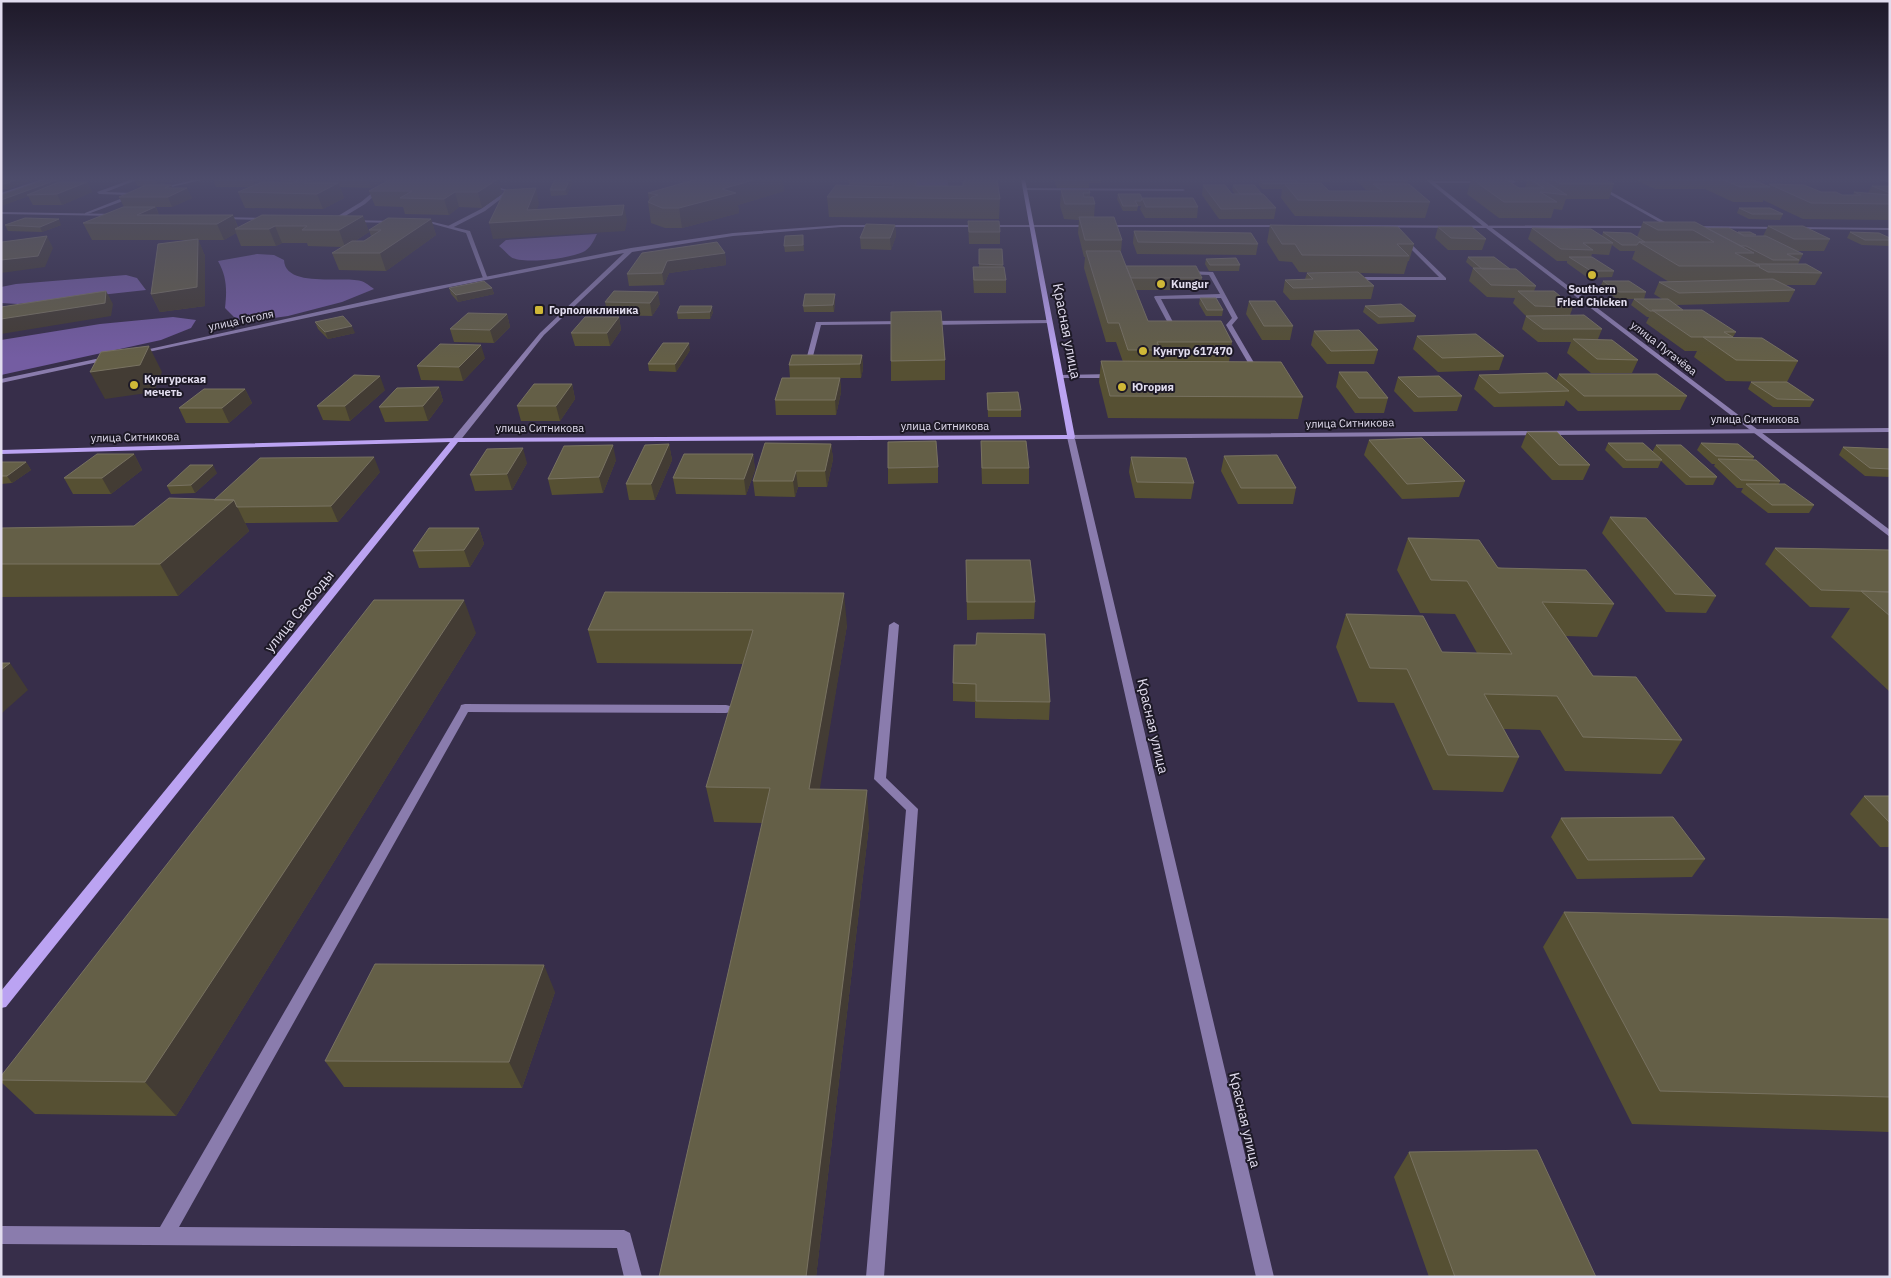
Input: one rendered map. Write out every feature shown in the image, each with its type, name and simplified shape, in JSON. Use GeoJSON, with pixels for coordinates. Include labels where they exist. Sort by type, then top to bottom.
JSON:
{"type":"FeatureCollection","features":[{"type":"Feature","properties":{"kind":"main road","name":"Красная улица"},"geometry":{"type":"LineString","coordinates":[[1034,239],[1072,437]]}},
{"type":"Feature","properties":{"kind":"main road","name":"улица Ситникова"},"geometry":{"type":"LineString","coordinates":[[1,452],[456,440],[1072,437]]}},
{"type":"Feature","properties":{"kind":"main road","name":"улица Свободы"},"geometry":{"type":"LineString","coordinates":[[1,1002],[456,440]]}},
{"type":"Feature","properties":{"kind":"street"},"geometry":{"type":"LineString","coordinates":[[471,239],[486,278]]}},
{"type":"Feature","properties":{"kind":"street","name":"улица Гоголя"},"geometry":{"type":"LineString","coordinates":[[127,354],[486,278],[631,250],[712,239]]}},
{"type":"Feature","properties":{"kind":"street"},"geometry":{"type":"LineString","coordinates":[[1344,279],[1444,279],[1404,239]]}},
{"type":"Feature","properties":{"kind":"street","name":"улица Пугачёва"},"geometry":{"type":"LineString","coordinates":[[1502,239],[1890,534]]}},
{"type":"Feature","properties":{"kind":"street","name":"улица Свободы"},"geometry":{"type":"LineString","coordinates":[[456,440],[542,334],[631,250]]}},
{"type":"Feature","properties":{"kind":"street"},"geometry":{"type":"LineString","coordinates":[[1182,273],[1211,274],[1235,318],[1229,325],[1220,325]]}},
{"type":"Feature","properties":{"kind":"street"},"geometry":{"type":"LineString","coordinates":[[1191,326],[1172,326],[1158,297],[1223,296]]}},
{"type":"Feature","properties":{"kind":"street"},"geometry":{"type":"LineString","coordinates":[[924,323],[1050,322]]}},
{"type":"Feature","properties":{"kind":"street"},"geometry":{"type":"LineString","coordinates":[[808,364],[818,323],[915,323]]}},
{"type":"Feature","properties":{"kind":"street"},"geometry":{"type":"LineString","coordinates":[[1229,325],[1258,374],[1248,374]]}},
{"type":"Feature","properties":{"kind":"street"},"geometry":{"type":"LineString","coordinates":[[1,381],[118,356]]}},
{"type":"Feature","properties":{"kind":"street"},"geometry":{"type":"LineString","coordinates":[[1060,377],[1120,376]]}},
{"type":"Feature","properties":{"kind":"street","name":"улица Ситникова"},"geometry":{"type":"LineString","coordinates":[[1072,437],[1890,430]]}},
{"type":"Feature","properties":{"kind":"street","name":"Красная улица"},"geometry":{"type":"LineString","coordinates":[[1072,437],[1265,1277]]}},
{"type":"Feature","properties":{"kind":"street"},"geometry":{"type":"LineString","coordinates":[[874,1277],[912,809],[880,779],[894,625]]}},
{"type":"Feature","properties":{"kind":"street"},"geometry":{"type":"LineString","coordinates":[[165,1236],[465,708],[726,709]]}},
{"type":"Feature","properties":{"kind":"street"},"geometry":{"type":"LineString","coordinates":[[1,1235],[624,1239],[633,1277]]}},
{"type":"Feature","properties":{"kind":"shaded area"},"geometry":{"type":"Polygon","coordinates":[[[594,239],[585,251],[579,254],[548,260],[526,260],[511,257],[499,246],[506,240],[594,239]]]}},
{"type":"Feature","properties":{"kind":"shaded area"},"geometry":{"type":"Polygon","coordinates":[[[257,254],[274,255],[284,260],[287,269],[304,278],[361,281],[374,289],[342,302],[288,316],[241,321],[225,308],[226,284],[218,261],[257,254]]]}},
{"type":"Feature","properties":{"kind":"shaded area"},"geometry":{"type":"Polygon","coordinates":[[[126,275],[137,278],[146,290],[18,304],[1,303],[1,287],[16,284],[126,275]]]}},
{"type":"Feature","properties":{"kind":"shaded area"},"geometry":{"type":"Polygon","coordinates":[[[173,317],[196,320],[191,328],[161,340],[1,375],[1,340],[100,324],[173,317]]]}},
{"type":"Feature","properties":{"kind":"building"},"geometry":{"type":"Polygon","coordinates":[[[46,239],[38,256],[1,260],[2,242],[46,239]]]}},
{"type":"Feature","properties":{"kind":"building"},"geometry":{"type":"Polygon","coordinates":[[[198,239],[197,287],[151,294],[158,244],[198,239]]]}},
{"type":"Feature","properties":{"kind":"building"},"geometry":{"type":"Polygon","coordinates":[[[368,239],[402,239],[380,253],[332,253],[352,241],[364,241],[368,239]]]}},
{"type":"Feature","properties":{"kind":"building"},"geometry":{"type":"Polygon","coordinates":[[[785,239],[803,239],[803,245],[784,246],[785,239]]]}},
{"type":"Feature","properties":{"kind":"building"},"geometry":{"type":"Polygon","coordinates":[[[1085,239],[1122,240],[1085,240],[1085,239]]]}},
{"type":"Feature","properties":{"kind":"building"},"geometry":{"type":"Polygon","coordinates":[[[1137,239],[1255,239],[1258,244],[1138,242],[1137,239]]]}},
{"type":"Feature","properties":{"kind":"building"},"geometry":{"type":"Polygon","coordinates":[[[1279,239],[1409,239],[1414,244],[1397,244],[1409,256],[1302,255],[1295,244],[1282,244],[1279,239]]]}},
{"type":"Feature","properties":{"kind":"building"},"geometry":{"type":"Polygon","coordinates":[[[1547,239],[1606,239],[1613,243],[1583,243],[1593,250],[1561,249],[1547,239]]]}},
{"type":"Feature","properties":{"kind":"building"},"geometry":{"type":"Polygon","coordinates":[[[1613,239],[1640,239],[1645,242],[1639,242],[1637,245],[1622,245],[1613,239]]]}},
{"type":"Feature","properties":{"kind":"building"},"geometry":{"type":"Polygon","coordinates":[[[1708,239],[1727,239],[1754,253],[1735,253],[1760,266],[1679,266],[1639,242],[1714,242],[1708,239]]]}},
{"type":"Feature","properties":{"kind":"building"},"geometry":{"type":"Polygon","coordinates":[[[1727,239],[1771,239],[1803,254],[1787,254],[1799,260],[1773,260],[1746,246],[1741,246],[1727,239]]]}},
{"type":"Feature","properties":{"kind":"building"},"geometry":{"type":"Polygon","coordinates":[[[1862,239],[1890,239],[1890,240],[1862,239]]]}},
{"type":"Feature","properties":{"kind":"building"},"geometry":{"type":"Polygon","coordinates":[[[717,242],[725,253],[667,261],[662,273],[627,274],[642,253],[717,242]]]}},
{"type":"Feature","properties":{"kind":"building"},"geometry":{"type":"Polygon","coordinates":[[[979,249],[1002,249],[1003,265],[979,264],[979,249]]]}},
{"type":"Feature","properties":{"kind":"building"},"geometry":{"type":"Polygon","coordinates":[[[1086,251],[1120,251],[1148,321],[1221,321],[1232,342],[1157,342],[1161,350],[1128,350],[1119,323],[1108,323],[1086,251]]]}},
{"type":"Feature","properties":{"kind":"building"},"geometry":{"type":"Polygon","coordinates":[[[1468,257],[1494,257],[1510,269],[1482,269],[1468,257]]]}},
{"type":"Feature","properties":{"kind":"building"},"geometry":{"type":"Polygon","coordinates":[[[1569,257],[1592,257],[1614,271],[1591,271],[1569,257]]]}},
{"type":"Feature","properties":{"kind":"building"},"geometry":{"type":"Polygon","coordinates":[[[1236,258],[1240,265],[1210,265],[1206,259],[1236,258]]]}},
{"type":"Feature","properties":{"kind":"building"},"geometry":{"type":"Polygon","coordinates":[[[1756,264],[1806,264],[1822,273],[1768,272],[1756,264]]]}},
{"type":"Feature","properties":{"kind":"building"},"geometry":{"type":"Polygon","coordinates":[[[1126,266],[1196,266],[1202,278],[1131,278],[1126,266]]]}},
{"type":"Feature","properties":{"kind":"building"},"geometry":{"type":"Polygon","coordinates":[[[973,267],[1004,267],[1006,280],[974,280],[973,267]]]}},
{"type":"Feature","properties":{"kind":"building"},"geometry":{"type":"Polygon","coordinates":[[[1473,268],[1516,269],[1536,286],[1491,285],[1473,268]]]}},
{"type":"Feature","properties":{"kind":"building"},"geometry":{"type":"Polygon","coordinates":[[[1358,272],[1374,286],[1293,288],[1285,280],[1313,279],[1307,273],[1358,272]]]}},
{"type":"Feature","properties":{"kind":"building"},"geometry":{"type":"Polygon","coordinates":[[[1773,279],[1795,290],[1679,293],[1659,282],[1773,279]]]}},
{"type":"Feature","properties":{"kind":"building"},"geometry":{"type":"Polygon","coordinates":[[[484,281],[492,288],[456,295],[449,288],[484,281]]]}},
{"type":"Feature","properties":{"kind":"building"},"geometry":{"type":"Polygon","coordinates":[[[1603,281],[1629,281],[1646,292],[1619,292],[1603,281]]]}},
{"type":"Feature","properties":{"kind":"building"},"geometry":{"type":"Polygon","coordinates":[[[106,291],[105,303],[1,319],[1,307],[106,291]]]}},
{"type":"Feature","properties":{"kind":"building"},"geometry":{"type":"Polygon","coordinates":[[[614,291],[658,292],[650,303],[605,302],[614,291]]]}},
{"type":"Feature","properties":{"kind":"building"},"geometry":{"type":"Polygon","coordinates":[[[1518,291],[1554,291],[1573,307],[1535,306],[1518,291]]]}},
{"type":"Feature","properties":{"kind":"building"},"geometry":{"type":"Polygon","coordinates":[[[805,294],[835,294],[833,305],[803,306],[805,294]]]}},
{"type":"Feature","properties":{"kind":"building"},"geometry":{"type":"Polygon","coordinates":[[[1200,298],[1216,298],[1223,310],[1207,310],[1200,298]]]}},
{"type":"Feature","properties":{"kind":"building"},"geometry":{"type":"Polygon","coordinates":[[[1634,299],[1668,299],[1683,310],[1650,311],[1634,299]]]}},
{"type":"Feature","properties":{"kind":"building"},"geometry":{"type":"Polygon","coordinates":[[[1249,301],[1275,301],[1293,326],[1264,326],[1249,301]]]}},
{"type":"Feature","properties":{"kind":"building"},"geometry":{"type":"Polygon","coordinates":[[[1401,304],[1416,316],[1379,317],[1365,306],[1401,304]]]}},
{"type":"Feature","properties":{"kind":"building"},"geometry":{"type":"Polygon","coordinates":[[[680,306],[712,306],[710,312],[677,313],[680,306]]]}},
{"type":"Feature","properties":{"kind":"building"},"geometry":{"type":"Polygon","coordinates":[[[1652,310],[1702,310],[1736,332],[1724,332],[1733,337],[1691,337],[1652,310]]]}},
{"type":"Feature","properties":{"kind":"building"},"geometry":{"type":"Polygon","coordinates":[[[941,311],[945,360],[891,361],[891,312],[941,311]]]}},
{"type":"Feature","properties":{"kind":"building"},"geometry":{"type":"Polygon","coordinates":[[[468,313],[507,314],[490,330],[450,329],[468,313]]]}},
{"type":"Feature","properties":{"kind":"building"},"geometry":{"type":"Polygon","coordinates":[[[1584,315],[1602,329],[1543,329],[1526,316],[1584,315]]]}},
{"type":"Feature","properties":{"kind":"building"},"geometry":{"type":"Polygon","coordinates":[[[343,316],[352,326],[325,332],[315,322],[343,316]]]}},
{"type":"Feature","properties":{"kind":"building"},"geometry":{"type":"Polygon","coordinates":[[[585,317],[619,317],[607,333],[571,333],[585,317]]]}},
{"type":"Feature","properties":{"kind":"building"},"geometry":{"type":"Polygon","coordinates":[[[1359,330],[1378,350],[1331,351],[1314,331],[1359,330]]]}},
{"type":"Feature","properties":{"kind":"building"},"geometry":{"type":"Polygon","coordinates":[[[1476,334],[1504,356],[1442,358],[1417,336],[1476,334]]]}},
{"type":"Feature","properties":{"kind":"building"},"geometry":{"type":"Polygon","coordinates":[[[1703,337],[1762,338],[1798,361],[1736,360],[1703,337]]]}},
{"type":"Feature","properties":{"kind":"building"},"geometry":{"type":"Polygon","coordinates":[[[1573,339],[1612,340],[1638,360],[1597,359],[1573,339]]]}},
{"type":"Feature","properties":{"kind":"building"},"geometry":{"type":"Polygon","coordinates":[[[663,343],[689,343],[675,364],[648,364],[663,343]]]}},
{"type":"Feature","properties":{"kind":"building"},"geometry":{"type":"Polygon","coordinates":[[[440,344],[481,345],[459,367],[417,366],[440,344]]]}},
{"type":"Feature","properties":{"kind":"building"},"geometry":{"type":"Polygon","coordinates":[[[149,346],[140,365],[90,372],[101,352],[149,346]]]}},
{"type":"Feature","properties":{"kind":"building"},"geometry":{"type":"Polygon","coordinates":[[[792,355],[862,355],[860,364],[789,365],[792,355]]]}},
{"type":"Feature","properties":{"kind":"building"},"geometry":{"type":"Polygon","coordinates":[[[1101,361],[1281,362],[1303,397],[1110,396],[1101,361]]]}},
{"type":"Feature","properties":{"kind":"building"},"geometry":{"type":"Polygon","coordinates":[[[1339,372],[1367,372],[1388,398],[1359,398],[1339,372]]]}},
{"type":"Feature","properties":{"kind":"building"},"geometry":{"type":"Polygon","coordinates":[[[1547,373],[1569,391],[1499,393],[1479,375],[1547,373]]]}},
{"type":"Feature","properties":{"kind":"building"},"geometry":{"type":"Polygon","coordinates":[[[1559,374],[1657,374],[1687,396],[1584,396],[1559,374]]]}},
{"type":"Feature","properties":{"kind":"building"},"geometry":{"type":"Polygon","coordinates":[[[354,375],[380,376],[345,406],[317,406],[354,375]]]}},
{"type":"Feature","properties":{"kind":"building"},"geometry":{"type":"Polygon","coordinates":[[[1439,376],[1462,396],[1418,397],[1398,377],[1439,376]]]}},
{"type":"Feature","properties":{"kind":"building"},"geometry":{"type":"Polygon","coordinates":[[[782,378],[840,378],[835,400],[775,400],[782,378]]]}},
{"type":"Feature","properties":{"kind":"building"},"geometry":{"type":"Polygon","coordinates":[[[1751,382],[1787,382],[1814,400],[1777,399],[1751,382]]]}},
{"type":"Feature","properties":{"kind":"building"},"geometry":{"type":"Polygon","coordinates":[[[534,384],[572,384],[556,406],[517,406],[534,384]]]}},
{"type":"Feature","properties":{"kind":"building"},"geometry":{"type":"Polygon","coordinates":[[[439,387],[423,406],[379,407],[397,388],[439,387]]]}},
{"type":"Feature","properties":{"kind":"building"},"geometry":{"type":"Polygon","coordinates":[[[204,389],[245,389],[222,408],[179,408],[204,389]]]}},
{"type":"Feature","properties":{"kind":"building"},"geometry":{"type":"Polygon","coordinates":[[[1018,392],[1021,410],[988,410],[987,393],[1018,392]]]}},
{"type":"Feature","properties":{"kind":"building"},"geometry":{"type":"Polygon","coordinates":[[[1527,432],[1557,432],[1590,465],[1559,465],[1527,432]]]}},
{"type":"Feature","properties":{"kind":"building"},"geometry":{"type":"Polygon","coordinates":[[[1422,438],[1465,481],[1407,484],[1369,440],[1422,438]]]}},
{"type":"Feature","properties":{"kind":"building"},"geometry":{"type":"Polygon","coordinates":[[[936,441],[938,467],[888,468],[888,442],[936,441]]]}},
{"type":"Feature","properties":{"kind":"building"},"geometry":{"type":"Polygon","coordinates":[[[981,441],[1026,441],[1029,468],[982,468],[981,441]]]}},
{"type":"Feature","properties":{"kind":"building"},"geometry":{"type":"Polygon","coordinates":[[[765,443],[831,444],[825,471],[796,471],[793,481],[753,481],[765,443]]]}},
{"type":"Feature","properties":{"kind":"building"},"geometry":{"type":"Polygon","coordinates":[[[1608,443],[1643,443],[1662,460],[1626,460],[1608,443]]]}},
{"type":"Feature","properties":{"kind":"building"},"geometry":{"type":"Polygon","coordinates":[[[1701,443],[1738,444],[1754,457],[1716,456],[1701,443]]]}},
{"type":"Feature","properties":{"kind":"building"},"geometry":{"type":"Polygon","coordinates":[[[669,444],[651,484],[626,484],[645,445],[669,444]]]}},
{"type":"Feature","properties":{"kind":"building"},"geometry":{"type":"Polygon","coordinates":[[[613,445],[599,477],[548,479],[564,446],[613,445]]]}},
{"type":"Feature","properties":{"kind":"building"},"geometry":{"type":"Polygon","coordinates":[[[1656,445],[1681,445],[1717,477],[1690,477],[1656,445]]]}},
{"type":"Feature","properties":{"kind":"building"},"geometry":{"type":"Polygon","coordinates":[[[1843,447],[1890,449],[1890,469],[1870,468],[1843,447]]]}},
{"type":"Feature","properties":{"kind":"building"},"geometry":{"type":"Polygon","coordinates":[[[523,448],[507,474],[470,475],[487,449],[523,448]]]}},
{"type":"Feature","properties":{"kind":"building"},"geometry":{"type":"Polygon","coordinates":[[[97,454],[134,454],[102,478],[64,478],[97,454]]]}},
{"type":"Feature","properties":{"kind":"building"},"geometry":{"type":"Polygon","coordinates":[[[684,454],[753,454],[744,479],[673,478],[684,454]]]}},
{"type":"Feature","properties":{"kind":"building"},"geometry":{"type":"Polygon","coordinates":[[[1277,455],[1296,488],[1241,488],[1224,456],[1277,455]]]}},
{"type":"Feature","properties":{"kind":"building"},"geometry":{"type":"Polygon","coordinates":[[[374,457],[331,506],[237,507],[234,500],[214,500],[260,458],[374,457]]]}},
{"type":"Feature","properties":{"kind":"building"},"geometry":{"type":"Polygon","coordinates":[[[1131,457],[1186,458],[1194,483],[1137,482],[1131,457]]]}},
{"type":"Feature","properties":{"kind":"building"},"geometry":{"type":"Polygon","coordinates":[[[1718,459],[1756,460],[1780,481],[1741,480],[1718,459]]]}},
{"type":"Feature","properties":{"kind":"building"},"geometry":{"type":"Polygon","coordinates":[[[1,462],[26,462],[7,476],[1,476],[1,462]]]}},
{"type":"Feature","properties":{"kind":"building"},"geometry":{"type":"Polygon","coordinates":[[[190,465],[213,465],[191,485],[167,486],[190,465]]]}},
{"type":"Feature","properties":{"kind":"building"},"geometry":{"type":"Polygon","coordinates":[[[1746,484],[1785,484],[1814,505],[1772,505],[1746,484]]]}},
{"type":"Feature","properties":{"kind":"building"},"geometry":{"type":"Polygon","coordinates":[[[169,498],[234,500],[160,564],[1,564],[1,528],[134,526],[169,498]]]}},
{"type":"Feature","properties":{"kind":"building"},"geometry":{"type":"Polygon","coordinates":[[[1610,517],[1646,518],[1716,596],[1675,594],[1610,517]]]}},
{"type":"Feature","properties":{"kind":"building"},"geometry":{"type":"Polygon","coordinates":[[[429,528],[479,528],[464,550],[413,551],[429,528]]]}},
{"type":"Feature","properties":{"kind":"building"},"geometry":{"type":"Polygon","coordinates":[[[1408,538],[1479,540],[1498,568],[1586,570],[1614,604],[1542,602],[1593,676],[1636,677],[1682,740],[1583,737],[1557,696],[1484,694],[1519,757],[1448,755],[1407,669],[1370,668],[1346,614],[1423,616],[1442,652],[1512,654],[1467,581],[1431,580],[1408,538]]]}},
{"type":"Feature","properties":{"kind":"building"},"geometry":{"type":"Polygon","coordinates":[[[1775,548],[1890,550],[1890,592],[1821,590],[1775,548]]]}},
{"type":"Feature","properties":{"kind":"building"},"geometry":{"type":"Polygon","coordinates":[[[966,560],[1030,560],[1035,602],[967,602],[966,560]]]}},
{"type":"Feature","properties":{"kind":"building"},"geometry":{"type":"Polygon","coordinates":[[[1861,591],[1890,592],[1890,616],[1861,591]]]}},
{"type":"Feature","properties":{"kind":"building"},"geometry":{"type":"Polygon","coordinates":[[[605,592],[844,593],[809,789],[867,790],[806,1277],[659,1277],[770,788],[706,787],[753,630],[588,630],[605,592]]]}},
{"type":"Feature","properties":{"kind":"building"},"geometry":{"type":"Polygon","coordinates":[[[374,600],[464,600],[145,1082],[1,1080],[1,1076],[374,600]]]}},
{"type":"Feature","properties":{"kind":"building"},"geometry":{"type":"Polygon","coordinates":[[[977,633],[1045,634],[1050,702],[976,701],[976,684],[953,683],[954,645],[976,645],[977,633]]]}},
{"type":"Feature","properties":{"kind":"building"},"geometry":{"type":"Polygon","coordinates":[[[1,663],[10,663],[1,670],[1,663]]]}},
{"type":"Feature","properties":{"kind":"building"},"geometry":{"type":"Polygon","coordinates":[[[1864,796],[1890,796],[1890,823],[1864,796]]]}},
{"type":"Feature","properties":{"kind":"building"},"geometry":{"type":"Polygon","coordinates":[[[1673,817],[1705,859],[1588,860],[1561,818],[1673,817]]]}},
{"type":"Feature","properties":{"kind":"building"},"geometry":{"type":"Polygon","coordinates":[[[1564,912],[1890,919],[1890,1097],[1660,1091],[1564,912]]]}},
{"type":"Feature","properties":{"kind":"building"},"geometry":{"type":"Polygon","coordinates":[[[375,964],[544,965],[509,1062],[325,1061],[375,964]]]}},
{"type":"Feature","properties":{"kind":"building"},"geometry":{"type":"Polygon","coordinates":[[[1537,1150],[1596,1277],[1455,1277],[1409,1152],[1537,1150]]]}},
{"type":"Feature","properties":{"kind":"place","name":"Southern Fried Chicken"},"geometry":{"type":"Point","coordinates":[1592,275]}},
{"type":"Feature","properties":{"kind":"place","name":"Kungur"},"geometry":{"type":"Point","coordinates":[1161,284]}},
{"type":"Feature","properties":{"kind":"place","name":"Горполиклиника"},"geometry":{"type":"Point","coordinates":[539,310]}},
{"type":"Feature","properties":{"kind":"place","name":"Кунгур 617470"},"geometry":{"type":"Point","coordinates":[1143,351]}},
{"type":"Feature","properties":{"kind":"place","name":"Кунгурская мечеть"},"geometry":{"type":"Point","coordinates":[134,385]}},
{"type":"Feature","properties":{"kind":"place","name":"Югория"},"geometry":{"type":"Point","coordinates":[1122,387]}}]}
